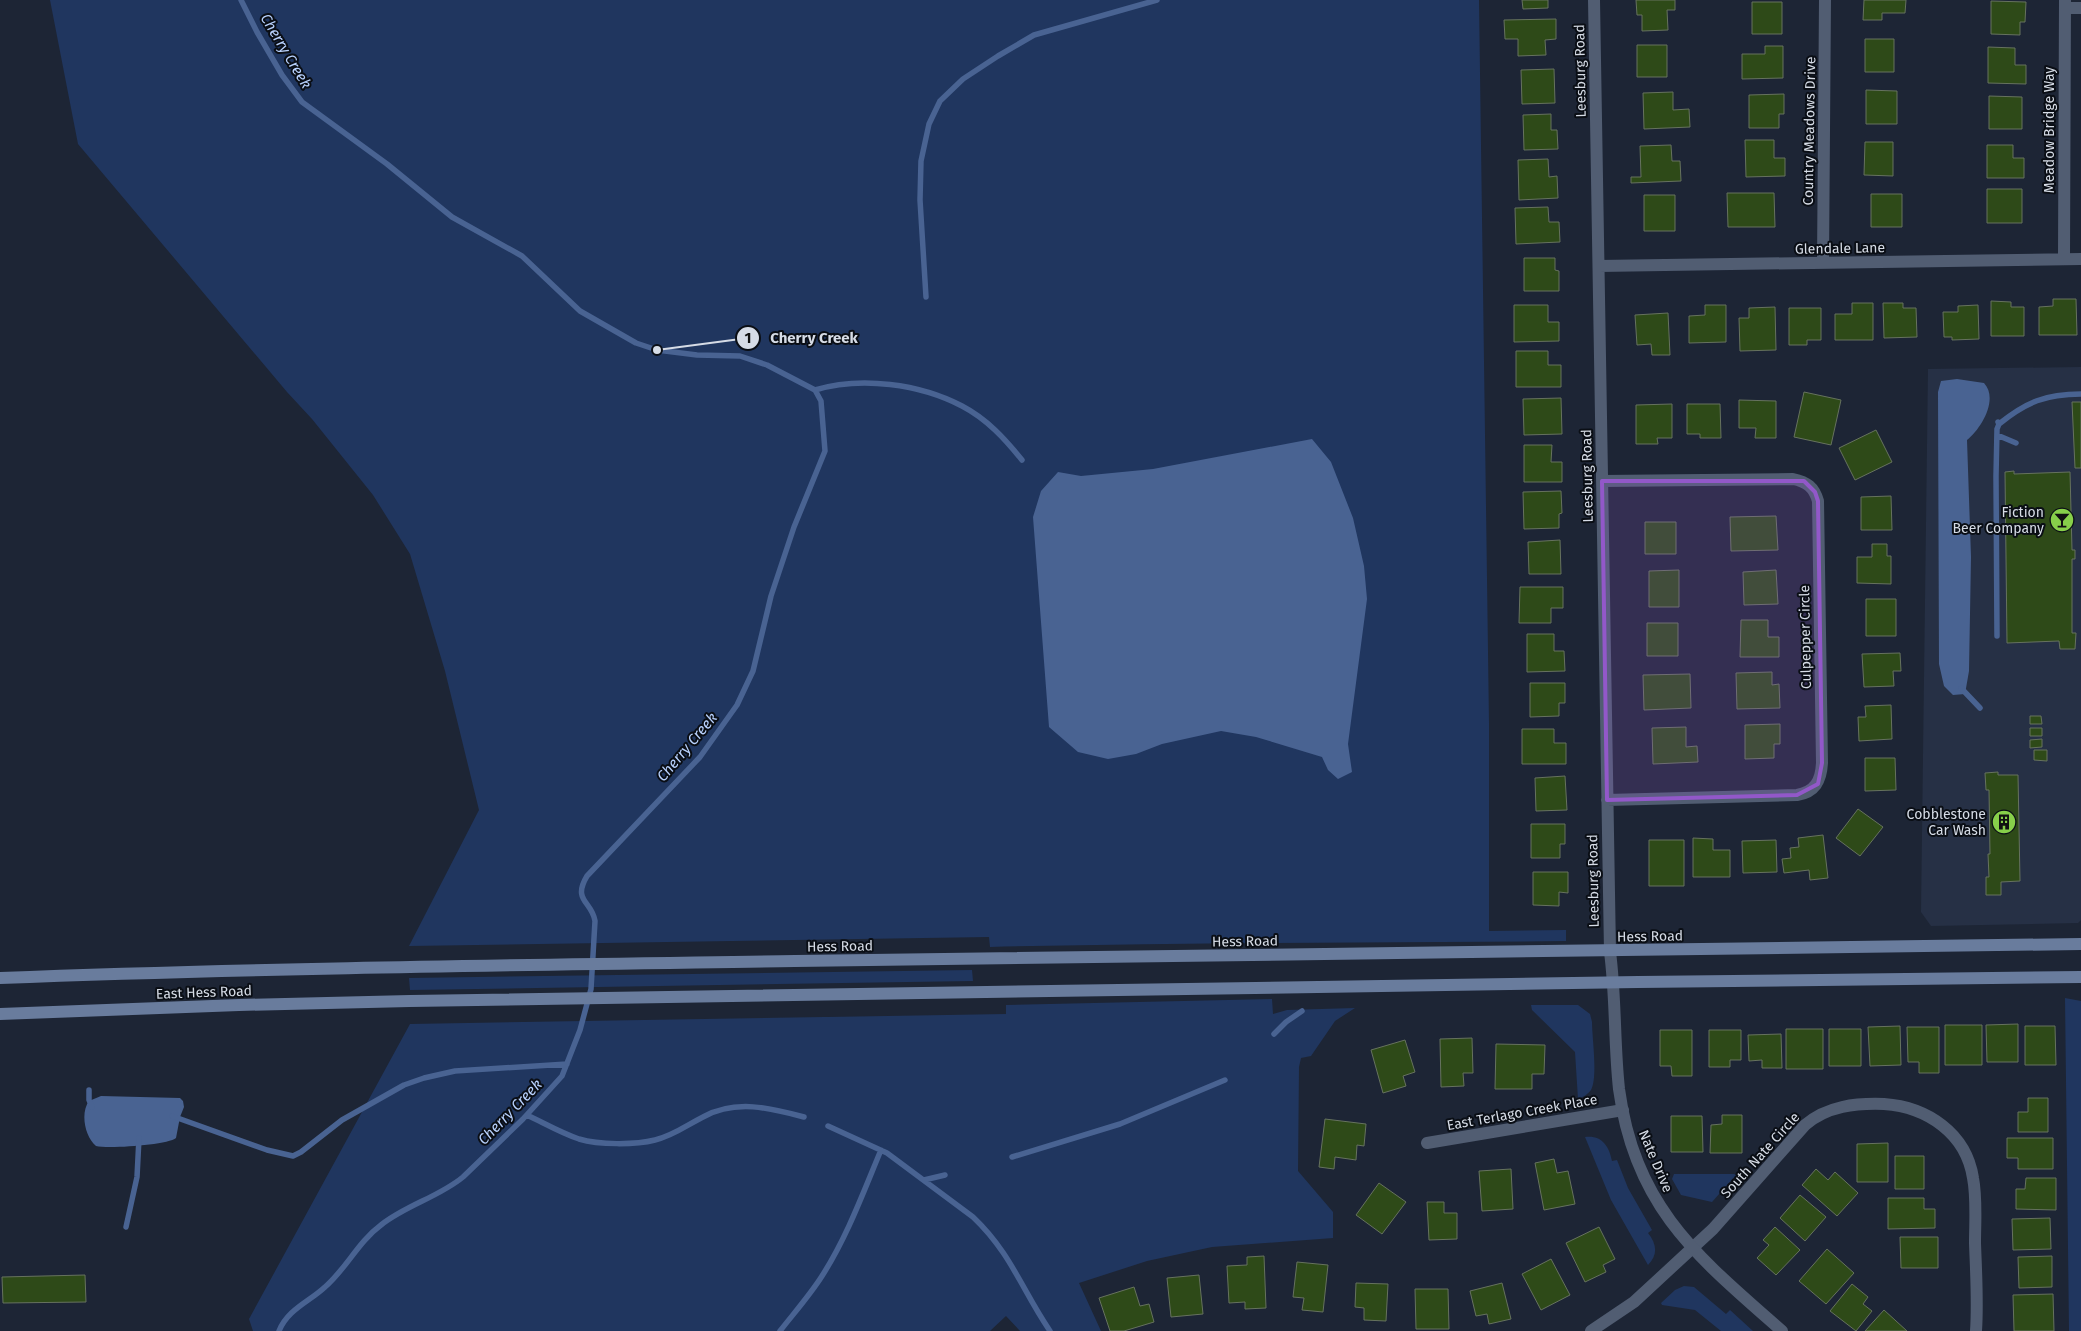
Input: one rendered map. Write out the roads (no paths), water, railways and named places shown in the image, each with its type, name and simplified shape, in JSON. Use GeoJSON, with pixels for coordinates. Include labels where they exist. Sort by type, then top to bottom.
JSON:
{"type":"FeatureCollection","features":[{"type":"Feature","properties":{"kind":"main road","name":"Hess Road"},"geometry":{"type":"LineString","coordinates":[[409,967],[1610,952],[2081,944]]}},
{"type":"Feature","properties":{"kind":"main road","name":"East Hess Road"},"geometry":{"type":"LineString","coordinates":[[0,978],[160,972],[409,967]]}},
{"type":"Feature","properties":{"kind":"main road"},"geometry":{"type":"LineString","coordinates":[[1614,982],[2081,977]]}},
{"type":"Feature","properties":{"kind":"main road","name":"East Hess Road"},"geometry":{"type":"LineString","coordinates":[[0,1014],[410,1001],[974,994],[1614,982]]}},
{"type":"Feature","properties":{"kind":"street","name":"Leesburg Road"},"geometry":{"type":"LineString","coordinates":[[1594,0],[1610,952]]}},
{"type":"Feature","properties":{"kind":"street","name":"Country Meadows Drive"},"geometry":{"type":"LineString","coordinates":[[1822,263],[1826,0]]}},
{"type":"Feature","properties":{"kind":"street"},"geometry":{"type":"LineString","coordinates":[[2065,4],[2081,8]]}},
{"type":"Feature","properties":{"kind":"street","name":"Meadow Bridge Way"},"geometry":{"type":"LineString","coordinates":[[2064,259],[2065,4]]}},
{"type":"Feature","properties":{"kind":"street","name":"Glendale Lane"},"geometry":{"type":"LineString","coordinates":[[1599,266],[2081,259]]}},
{"type":"Feature","properties":{"kind":"street","name":"Culpepper Circle"},"geometry":{"type":"LineString","coordinates":[[1602,482],[1793,479],[1804,481],[1815,492],[1818,501],[1822,744],[1821,776],[1818,784],[1806,793],[1607,800]]}},
{"type":"Feature","properties":{"kind":"street","name":"Nate Drive"},"geometry":{"type":"LineString","coordinates":[[1610,952],[1614,982],[1617,1057],[1623,1110],[1632,1148],[1645,1180],[1669,1220],[1692,1248],[1712,1270],[1782,1331]]}},
{"type":"Feature","properties":{"kind":"street","name":"South Nate Circle"},"geometry":{"type":"LineString","coordinates":[[1591,1331],[1634,1302],[1726,1216],[1814,1117],[1832,1109],[1866,1105],[1890,1105],[1919,1111],[1933,1117],[1960,1144],[1971,1166],[1974,1190],[1976,1331]]}},
{"type":"Feature","properties":{"kind":"street","name":"East Terlago Creek Place"},"geometry":{"type":"LineString","coordinates":[[1427,1143],[1623,1110]]}},
{"type":"Feature","properties":{"kind":"waterway","name":"Cherry Creek"},"geometry":{"type":"LineString","coordinates":[[241,0],[282,75],[302,102],[387,164],[452,217],[522,256],[580,311],[636,343],[657,350],[697,355],[740,356],[767,365],[815,390],[821,401],[825,451],[794,527],[771,596],[753,671],[737,705],[700,757],[587,876],[583,884],[582,896],[595,921],[591,989],[580,1030],[562,1076],[523,1119],[463,1177],[444,1190],[391,1218],[373,1232],[332,1280],[293,1311],[279,1331]]}},
{"type":"Feature","properties":{"kind":"waterway"},"geometry":{"type":"LineString","coordinates":[[926,297],[920,200],[921,161],[929,124],[940,101],[963,79],[1034,35],[1157,0]]}},
{"type":"Feature","properties":{"kind":"waterway"},"geometry":{"type":"LineString","coordinates":[[815,390],[851,383],[890,384],[946,398],[980,417],[1002,437],[1022,460]]}},
{"type":"Feature","properties":{"kind":"waterway"},"geometry":{"type":"LineString","coordinates":[[1998,422],[1999,424],[2018,410],[2037,401],[2069,394],[2081,394]]}},
{"type":"Feature","properties":{"kind":"waterway"},"geometry":{"type":"LineString","coordinates":[[1997,636],[1996,476],[1997,429],[1999,424]]}},
{"type":"Feature","properties":{"kind":"waterway"},"geometry":{"type":"LineString","coordinates":[[1997,435],[2016,443]]}},
{"type":"Feature","properties":{"kind":"waterway"},"geometry":{"type":"LineString","coordinates":[[1961,688],[1980,708]]}},
{"type":"Feature","properties":{"kind":"waterway"},"geometry":{"type":"LineString","coordinates":[[1274,1034],[1286,1022],[1302,1011]]}},
{"type":"Feature","properties":{"kind":"waterway"},"geometry":{"type":"LineString","coordinates":[[172,1116],[267,1150],[293,1156],[301,1152],[342,1120],[404,1085],[424,1078],[455,1071],[567,1064]]}},
{"type":"Feature","properties":{"kind":"waterway"},"geometry":{"type":"LineString","coordinates":[[1012,1157],[1120,1124],[1225,1080]]}},
{"type":"Feature","properties":{"kind":"waterway"},"geometry":{"type":"LineString","coordinates":[[89,1090],[89,1100],[92,1107]]}},
{"type":"Feature","properties":{"kind":"waterway"},"geometry":{"type":"LineString","coordinates":[[527,1115],[579,1139],[617,1144],[647,1142],[662,1138],[715,1111],[728,1108],[766,1108],[804,1117]]}},
{"type":"Feature","properties":{"kind":"waterway"},"geometry":{"type":"LineString","coordinates":[[828,1126],[887,1153],[973,1217],[1007,1258],[1050,1331]]}},
{"type":"Feature","properties":{"kind":"waterway"},"geometry":{"type":"LineString","coordinates":[[126,1227],[137,1177],[139,1138]]}},
{"type":"Feature","properties":{"kind":"waterway"},"geometry":{"type":"LineString","coordinates":[[780,1331],[812,1290],[831,1261],[854,1214],[881,1150]]}},
{"type":"Feature","properties":{"kind":"waterway"},"geometry":{"type":"LineString","coordinates":[[924,1180],[945,1175]]}},
{"type":"Feature","properties":{"kind":"place","name":"Cherry Creek"},"geometry":{"type":"Point","coordinates":[657,350]}},
{"type":"Feature","properties":{"kind":"place","name":"Fiction Beer Company"},"geometry":{"type":"Point","coordinates":[2062,520]}},
{"type":"Feature","properties":{"kind":"place","name":"Cobblestone Car Wash"},"geometry":{"type":"Point","coordinates":[2004,822]}}]}
